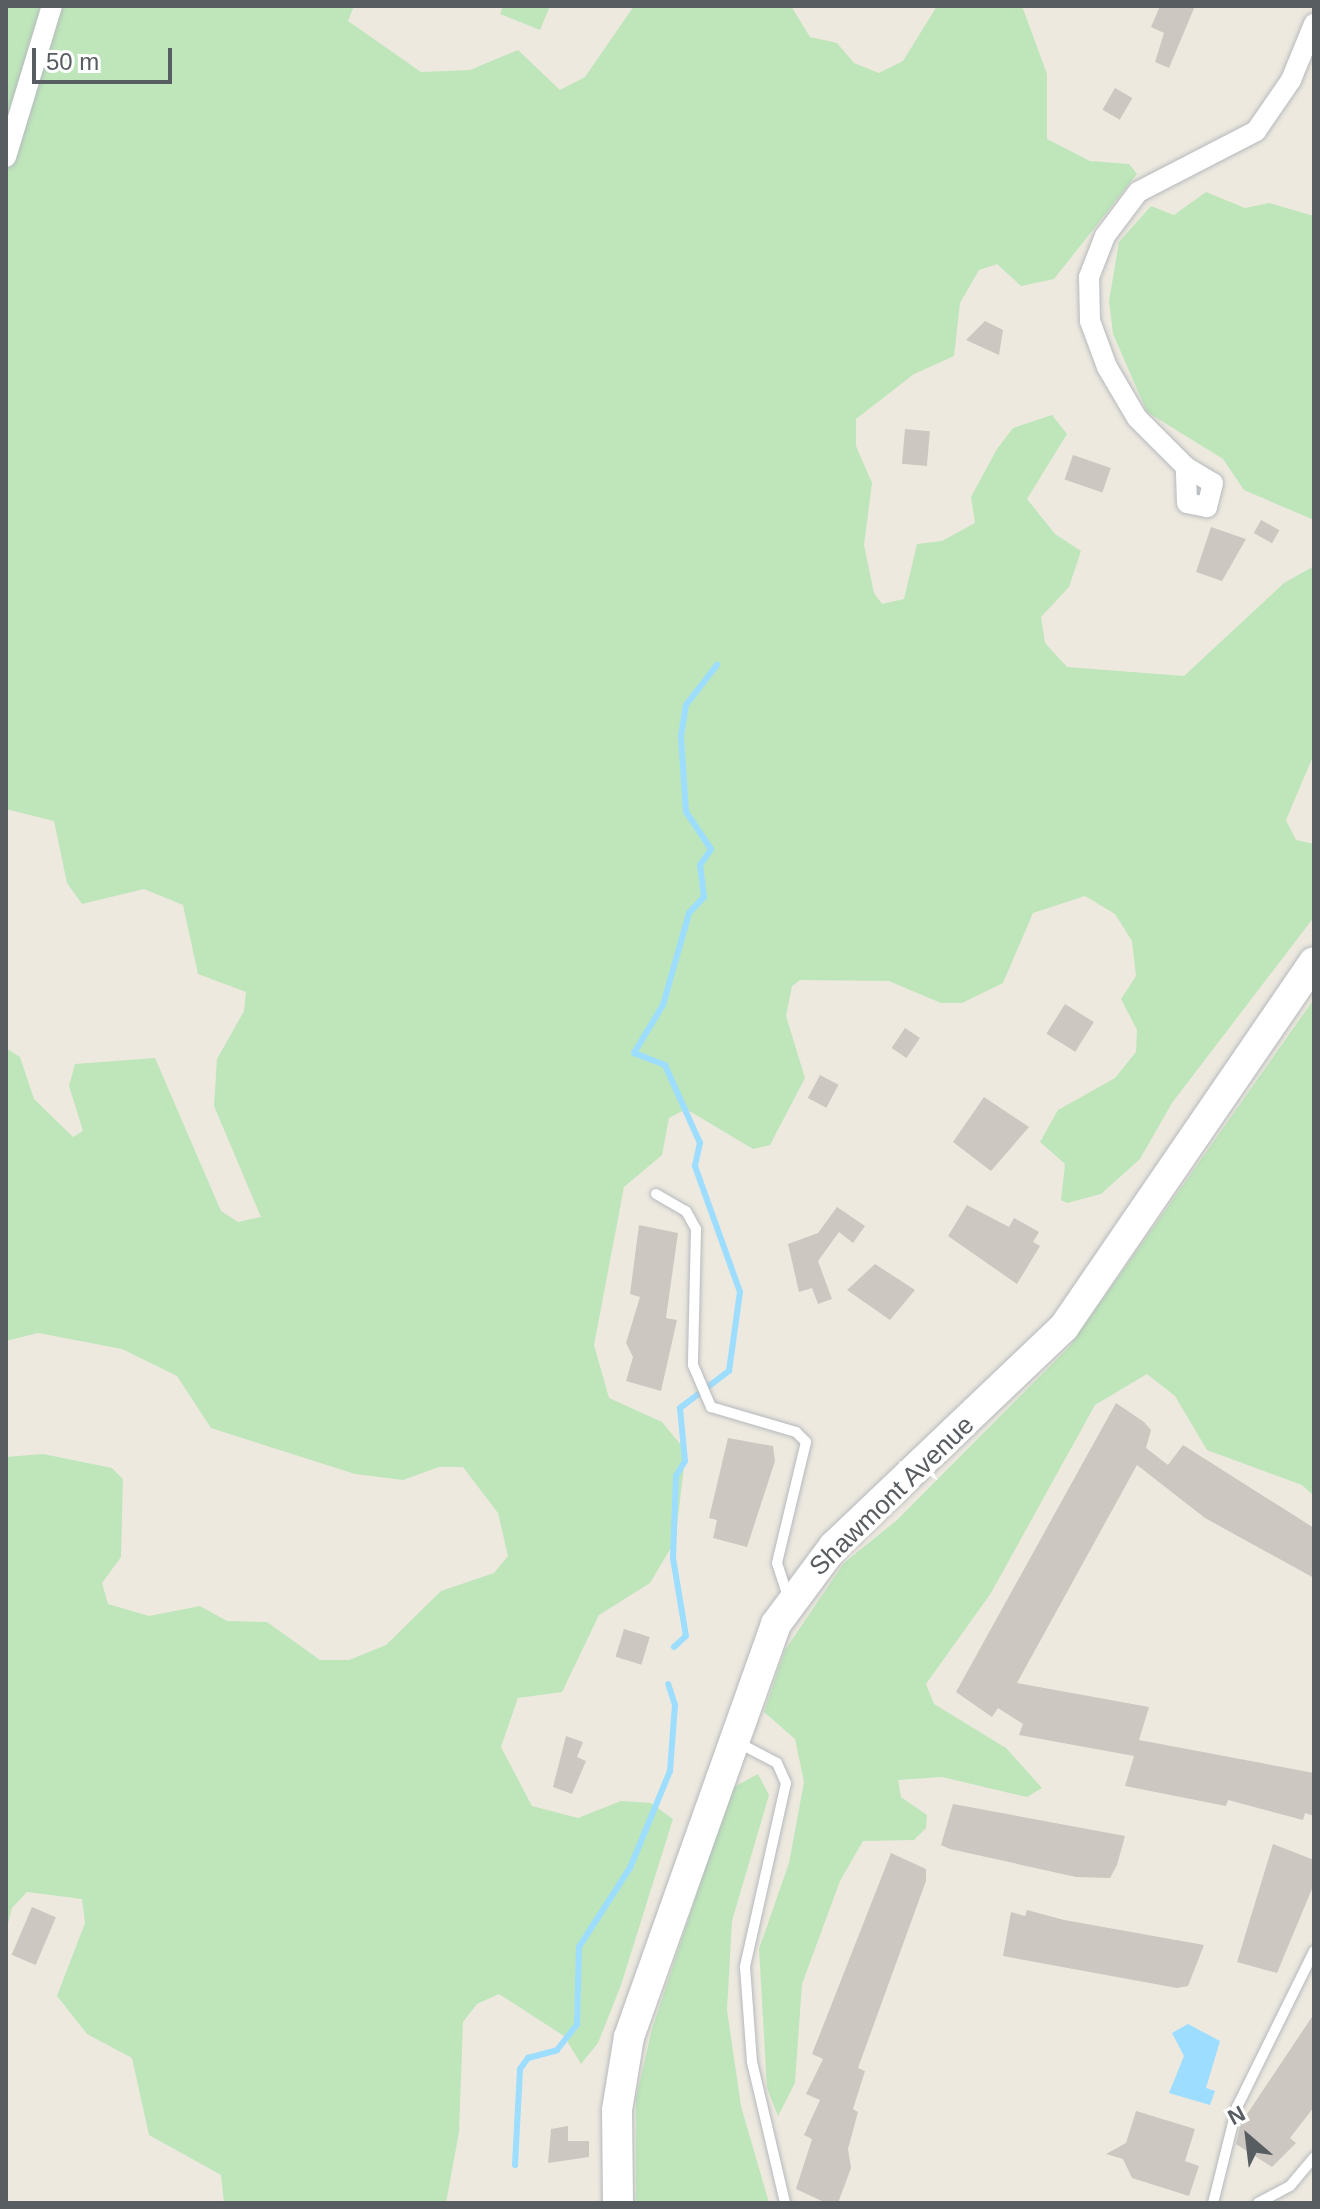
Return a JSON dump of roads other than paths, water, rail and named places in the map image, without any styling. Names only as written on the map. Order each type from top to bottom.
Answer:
[{"type":"main road","name":"Shawmont Avenue","points":[[618,2203],[617,2110],[629,2037],[732,1739],[790,1602],[834,1546],[1064,1327],[1314,962]]},
{"type":"street","points":[[6,157],[52,6]]},
{"type":"street","points":[[1186,467],[1137,418],[1107,367],[1090,321],[1089,277],[1105,236],[1138,192],[1256,131],[1291,80],[1314,24]]},
{"type":"lane","points":[[656,1194],[686,1211],[699,1240],[696,1378],[711,1407],[796,1432],[806,1442],[777,1563],[790,1602]]},
{"type":"lane","points":[[732,1739],[770,1757],[786,1783],[745,1967],[752,2062],[785,2203]]},
{"type":"lane","points":[[1213,2203],[1237,2107],[1314,1951]]},
{"type":"lane","points":[[1258,2203],[1290,2186],[1314,2157]]},
{"type":"water","points":[[1188,2024],[1220,2041],[1206,2088],[1215,2091],[1210,2105],[1169,2093],[1184,2056],[1172,2033]]},
{"type":"waterway","points":[[674,1647],[686,1636],[673,1558],[676,1476],[685,1461],[680,1408],[729,1371],[740,1292],[695,1166],[700,1143],[665,1065],[634,1053],[663,1005],[689,913],[704,897],[700,865],[711,849],[686,812],[681,736],[686,705],[717,665]]},
{"type":"waterway","points":[[515,2165],[520,2069],[528,2058],[557,2050],[577,2024],[579,1947],[630,1868],[670,1771],[675,1705],[668,1684]]}]
